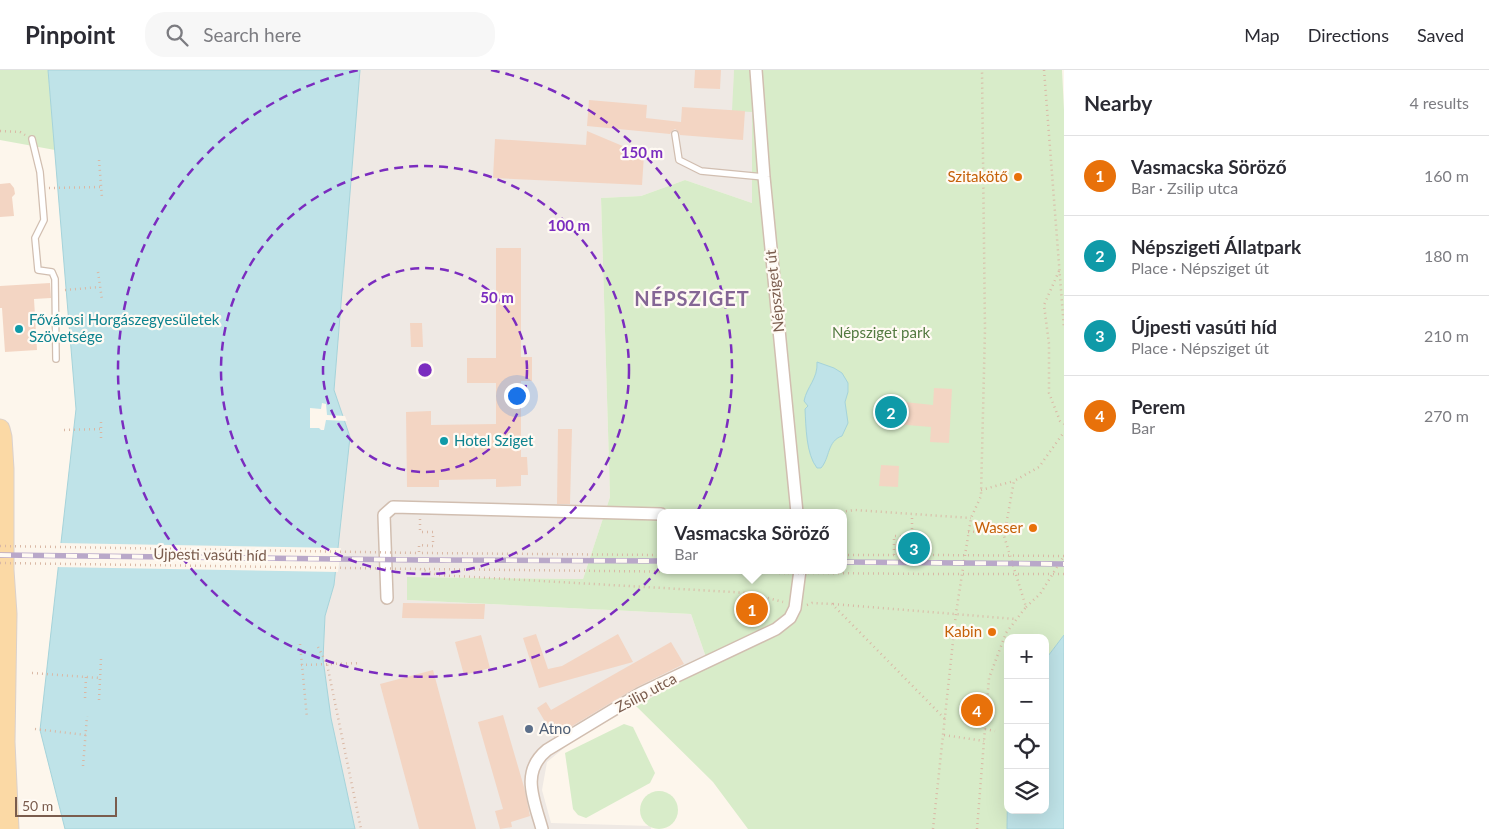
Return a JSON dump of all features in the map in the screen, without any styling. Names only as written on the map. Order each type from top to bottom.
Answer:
[{"type":"main road","points":[[0,429],[4,469],[1,574],[7,614],[6,799]]},
{"type":"main road","points":[[0,765],[9,829]]},
{"type":"street","name":"Népsziget út","points":[[756,70],[764,177],[797,509]]},
{"type":"street","points":[[387,598],[384,515],[393,507],[657,514]]},
{"type":"street","points":[[795,608],[796,575]]},
{"type":"street","name":"Zsilip utca","points":[[542,829],[530,777],[534,764],[540,756],[641,693],[776,629],[790,618],[795,608]]},
{"type":"lane","points":[[675,134],[679,160],[701,171],[764,177]]},
{"type":"lane","points":[[32,139],[40,172],[44,220],[35,238],[38,270],[52,272],[55,279],[56,359]]},
{"type":"path","points":[[933,829],[956,613],[970,518],[981,496],[985,329],[982,70]]},
{"type":"path","points":[[1044,70],[1064,329]]},
{"type":"path","points":[[0,131],[20,132],[32,139]]},
{"type":"path","points":[[99,160],[102,198]]},
{"type":"path","points":[[48,188],[101,187]]},
{"type":"path","points":[[1059,270],[1044,305],[1049,344],[1049,393],[1060,421],[1064,424]]},
{"type":"path","points":[[98,272],[102,300]]},
{"type":"path","points":[[63,290],[100,287]]},
{"type":"path","points":[[101,422],[101,438]]},
{"type":"path","points":[[64,430],[101,429]]},
{"type":"path","points":[[981,490],[1014,481],[1039,467],[1064,432]]},
{"type":"path","points":[[1014,481],[1004,536],[1026,607]]},
{"type":"path","points":[[419,553],[419,546],[433,546],[433,532],[420,532],[420,508]]},
{"type":"path","points":[[847,511],[970,518]]},
{"type":"path","points":[[894,555],[894,536],[912,537],[912,515]]},
{"type":"path","points":[[968,532],[1006,530]]},
{"type":"path","points":[[913,555],[915,542]]},
{"type":"path","points":[[0,546],[419,553],[657,554]]},
{"type":"path","points":[[847,555],[1064,556]]},
{"type":"path","points":[[977,829],[989,678],[1006,633],[1026,607],[1040,594],[1064,556]]},
{"type":"path","points":[[420,569],[438,575],[749,593],[781,601],[795,608],[812,603],[1016,619]]},
{"type":"path","points":[[420,569],[657,573]]},
{"type":"path","name":"Újpesti vasúti híd","points":[[1,574],[420,569]]},
{"type":"path","points":[[847,573],[1064,574]]},
{"type":"path","points":[[733,574],[796,575]]},
{"type":"path","points":[[832,604],[945,719]]},
{"type":"path","points":[[300,644],[307,718]]},
{"type":"path","points":[[318,647],[327,664],[361,829]]},
{"type":"path","points":[[99,700],[101,658]]},
{"type":"path","points":[[302,666],[361,662]]},
{"type":"path","points":[[32,673],[100,678]]},
{"type":"path","points":[[85,698],[86,677]]},
{"type":"path","points":[[83,766],[88,716]]},
{"type":"path","points":[[35,729],[86,735]]},
{"type":"path","points":[[985,729],[995,731]]},
{"type":"path","points":[[944,735],[984,741]]},
{"type":"shaded area","points":[[360,70],[734,70],[733,110],[752,111],[752,203],[685,180],[641,196],[601,198],[610,497],[583,579],[407,577],[407,600],[691,614],[709,666],[575,739],[547,762],[542,790],[551,823],[651,826],[651,829],[355,829],[331,718],[323,659],[325,616],[334,585],[350,437],[334,390]]},
{"type":"green space","points":[[0,70],[48,70],[55,150],[0,140]]},
{"type":"green space","name":"Népsziget park","points":[[734,70],[1062,70],[1064,110],[1064,635],[1049,655],[1049,634],[1004,634],[1004,814],[1007,814],[1007,829],[748,829],[713,782],[636,706],[709,666],[691,614],[407,600],[407,577],[583,579],[610,497],[601,198],[641,196],[685,180],[752,203],[752,112],[732,111]]},
{"type":"green space","points":[[624,724],[633,727],[655,773],[650,783],[586,818],[578,815],[573,809],[565,753]]},
{"type":"green space","points":[[659,791],[672,797],[678,810],[672,823],[659,829],[646,823],[640,810],[646,797]]},
{"type":"water","points":[[48,70],[360,70],[334,390],[350,437],[334,585],[325,616],[323,659],[331,718],[355,829],[65,829],[40,730],[76,409]]},
{"type":"water","points":[[817,362],[842,373],[848,383],[845,402],[848,423],[842,436],[837,438],[831,446],[821,468],[817,468],[813,462],[809,448],[805,409],[808,406],[804,401],[816,373]]},
{"type":"water","points":[[1064,635],[1064,829],[1007,829],[1007,814],[1049,814],[1049,655]]},
{"type":"pier","points":[[322,403],[326,404],[327,415],[345,416],[347,421],[326,420],[324,430],[310,428],[310,408],[321,409]]},
{"type":"pier","points":[[58,543],[341,548],[338,572],[55,567]]},
{"type":"building","points":[[695,70],[721,70],[720,89],[694,88]]},
{"type":"building","points":[[589,100],[647,105],[646,118],[681,122],[682,107],[745,111],[743,140],[680,135],[675,129],[670,134],[587,126]]},
{"type":"building","points":[[587,131],[644,155],[642,185],[493,178],[495,139],[586,145]]},
{"type":"building","points":[[10,183],[14,188],[15,194],[12,197],[14,216],[0,217],[0,184]]},
{"type":"building","points":[[496,248],[521,248],[521,357],[532,357],[532,381],[521,381],[521,457],[527,457],[528,475],[521,475],[521,486],[496,487],[496,479],[439,480],[439,487],[407,487],[406,412],[431,411],[431,425],[496,424],[496,383],[467,383],[467,358],[496,358]]},
{"type":"building","points":[[50,283],[51,298],[34,299],[37,350],[5,352],[2,308],[0,308],[0,286]]},
{"type":"building","points":[[410,323],[422,323],[423,347],[411,347]]},
{"type":"building","points":[[934,388],[952,389],[949,443],[930,442],[931,427],[883,423],[885,400],[933,405]]},
{"type":"building","points":[[558,429],[572,429],[570,504],[557,504]]},
{"type":"building","points":[[881,465],[899,466],[898,487],[879,486]]},
{"type":"building","points":[[403,603],[485,604],[484,619],[402,618]]},
{"type":"building","points":[[536,634],[548,669],[562,666],[618,634],[633,662],[539,688],[523,638]]},
{"type":"building","points":[[481,635],[490,668],[464,675],[455,642]]},
{"type":"building","points":[[671,642],[684,664],[637,687],[554,737],[537,708],[546,702],[551,710]]},
{"type":"building","points":[[433,670],[476,829],[419,829],[380,684]]},
{"type":"building","points":[[503,715],[524,787],[530,816],[511,822],[512,827],[500,829],[495,811],[503,809],[478,722]]},
{"type":"railway","points":[[0,555],[657,561]]},
{"type":"railway","points":[[847,562],[1064,564]]},
{"type":"place","name":"Szitakötő","points":[[1018,177]]},
{"type":"place","name":"Fővárosi Horgászegyesületek Szövetsége","points":[[19,329]]},
{"type":"place","name":"Népszigeti Állatpark","points":[[891,412]]},
{"type":"place","name":"Hotel Sziget","points":[[444,441]]},
{"type":"place","name":"Wasser","points":[[1033,528]]},
{"type":"place","name":"Újpesti vasúti híd","points":[[914,548]]},
{"type":"place","name":"Vasmacska Söröző","points":[[752,609]]},
{"type":"place","name":"Kabin","points":[[992,632]]},
{"type":"place","name":"Perem","points":[[977,710]]},
{"type":"place","name":"Atno","points":[[529,729]]},
{"type":"district","name":"NÉPSZIGET","points":[[692,299]]}]
